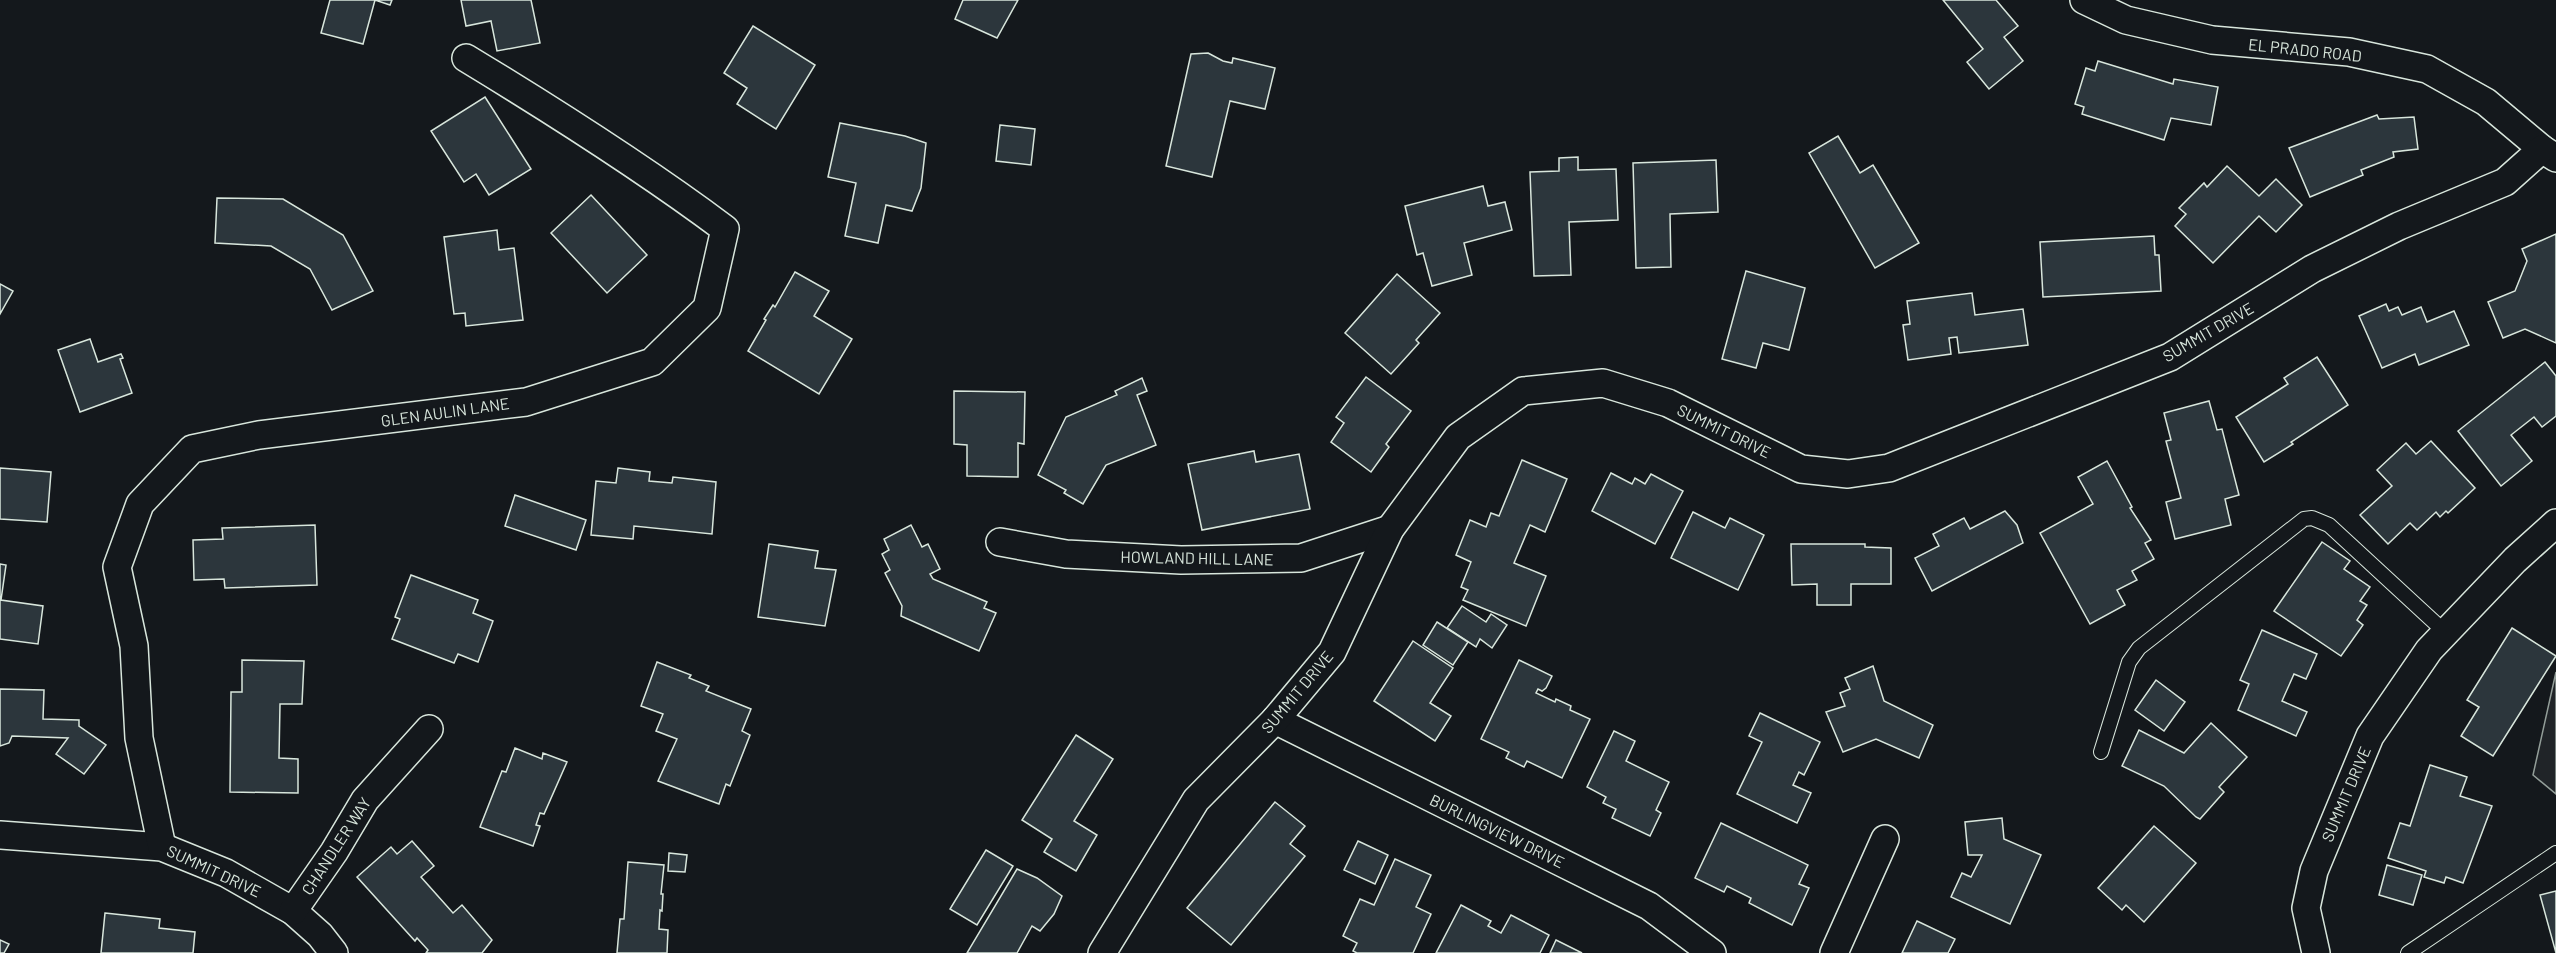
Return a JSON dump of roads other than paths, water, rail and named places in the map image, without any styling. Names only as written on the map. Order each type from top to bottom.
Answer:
[{"type":"street","name":"EL PRADO ROAD","points":[[2084,0],[2126,20],[2212,40],[2349,52],[2427,69],[2486,102],[2549,154]]},
{"type":"street","name":"GLEN AULIN LANE","points":[[162,847],[139,738],[134,646],[117,567],[140,504],[192,449],[259,435],[526,402],[652,362],[707,308],[725,229],[657,179],[556,112],[466,58]]},
{"type":"street","name":"SUMMIT DRIVE","points":[[1101,953],[1196,800],[1275,720],[1332,652],[1390,529],[1458,437],[1523,391],[1603,383],[1668,403],[1801,469],[1848,474],[1889,468],[2170,357],[2312,270],[2399,226],[2505,182],[2549,154]]},
{"type":"street","name":"SUMMIT DRIVE","points":[[2316,953],[2306,908],[2314,871],[2370,736],[2429,650],[2515,560],[2556,523]]},
{"type":"street","name":"HOWLAND HILL LANE","points":[[1000,542],[1066,554],[1181,560],[1301,558],[1390,529]]},
{"type":"street","name":"BURLINGVIEW DRIVE","points":[[1275,720],[1649,906],[1712,953]]},
{"type":"street","name":"CHANDLER WAY","points":[[293,911],[334,852],[365,800],[429,729]]},
{"type":"street","name":"SUMMIT DRIVE","points":[[0,836],[162,847],[226,873],[293,911],[320,935],[334,953]]},
{"type":"street","points":[[1834,953],[1886,839]]},
{"type":"lane","points":[[2101,752],[2129,662],[2139,648],[2304,519],[2312,518],[2330,525],[2445,632]]},
{"type":"lane","points":[[2408,953],[2556,853]]}]
